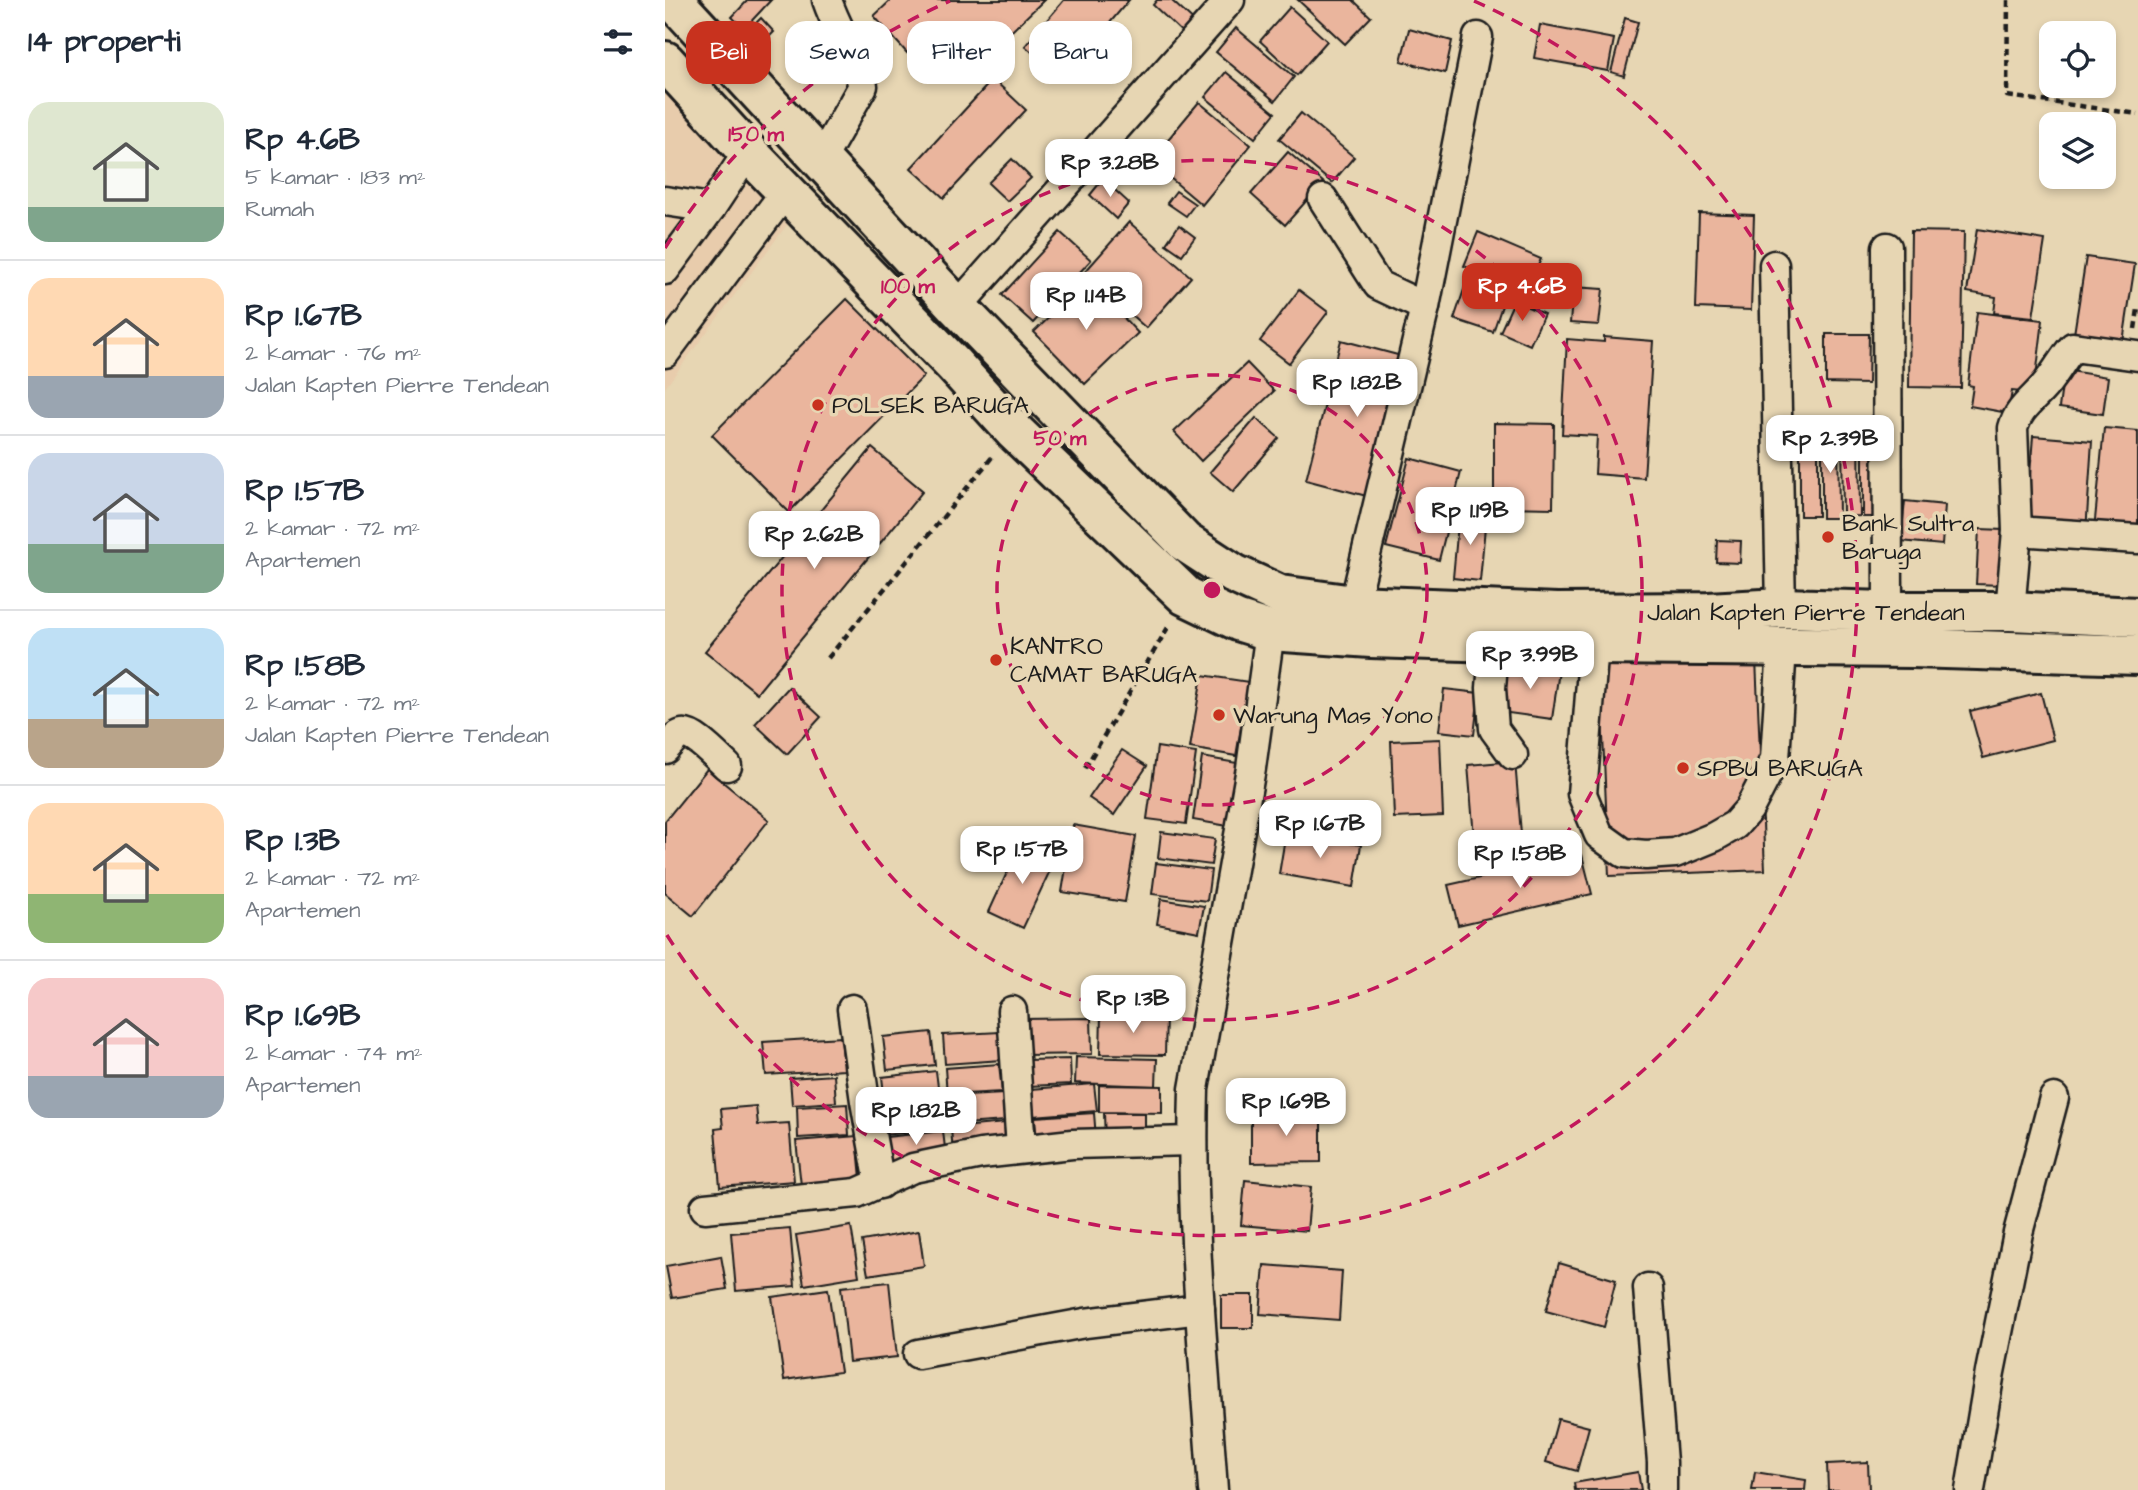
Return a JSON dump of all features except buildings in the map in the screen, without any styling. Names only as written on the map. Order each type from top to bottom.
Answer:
[{"type":"highway","name":"Jalan Kapten Pierre Tendean","points":[[673,0],[957,307],[1185,542],[1234,574],[1280,595],[1354,605],[1557,613],[1709,629],[1782,647],[2138,655]]},
{"type":"highway","name":"Jalan Kapten Pierre Tendean","points":[[665,61],[1014,431],[1186,596],[1238,621],[1270,631],[1371,638],[1594,645],[1709,629],[1781,608],[2010,611],[2138,617]]},
{"type":"highway","points":[[767,171],[809,147]]},
{"type":"street","points":[[809,147],[863,86],[856,62],[834,21],[827,0]]},
{"type":"street","points":[[957,307],[1230,0]]},
{"type":"street","points":[[1354,605],[1425,307],[1478,37]]},
{"type":"street","points":[[665,270],[711,208],[767,171]]},
{"type":"street","points":[[665,353],[767,171]]},
{"type":"street","points":[[1323,199],[1378,285],[1425,307]]},
{"type":"street","points":[[665,201],[711,208]]},
{"type":"street","points":[[1888,247],[1888,611]]},
{"type":"street","points":[[1774,265],[1781,608]]},
{"type":"street","points":[[2010,611],[2017,531],[2013,428],[2021,411],[2049,382],[2073,346],[2138,356]]},
{"type":"street","points":[[2017,531],[2138,539]]},
{"type":"street","points":[[1213,1490],[1200,1309],[1192,1141],[1194,1089],[1249,780],[1270,631]]},
{"type":"street","points":[[1495,640],[1491,688],[1494,729],[1513,755]]},
{"type":"street","points":[[1594,645],[1582,794],[1599,835],[1624,853],[1646,855],[1675,853],[1714,837],[1735,825],[1749,809],[1775,759],[1782,647]]},
{"type":"street","points":[[665,749],[679,735],[687,733],[727,766]]},
{"type":"street","points":[[852,1009],[880,1184]]},
{"type":"street","points":[[1012,1012],[1021,1149]]},
{"type":"street","points":[[1970,1490],[2018,1233],[2054,1098]]},
{"type":"street","points":[[705,1208],[856,1193],[906,1171],[932,1163],[1021,1149],[1081,1143],[1192,1141]]},
{"type":"street","points":[[1648,1288],[1662,1490]]},
{"type":"street","points":[[918,1354],[1084,1323],[1200,1309]]},
{"type":"path","points":[[2008,0],[2007,96],[2138,114]]},
{"type":"path","points":[[828,658],[1014,431]]},
{"type":"path","points":[[1085,768],[1186,596]]},
{"type":"shaded area","points":[[665,48],[686,71],[686,84],[697,84],[804,202],[665,388]]},
{"type":"place","name":"POLSEK BARUGA","points":[[818,405]]},
{"type":"place","name":"Bank Sultra Baruga","points":[[1828,537]]},
{"type":"place","name":"KANTRO CAMAT BARUGA","points":[[996,660]]},
{"type":"place","name":"Warung Mas Yono","points":[[1219,715]]},
{"type":"place","name":"SPBU BARUGA","points":[[1683,768]]}]
